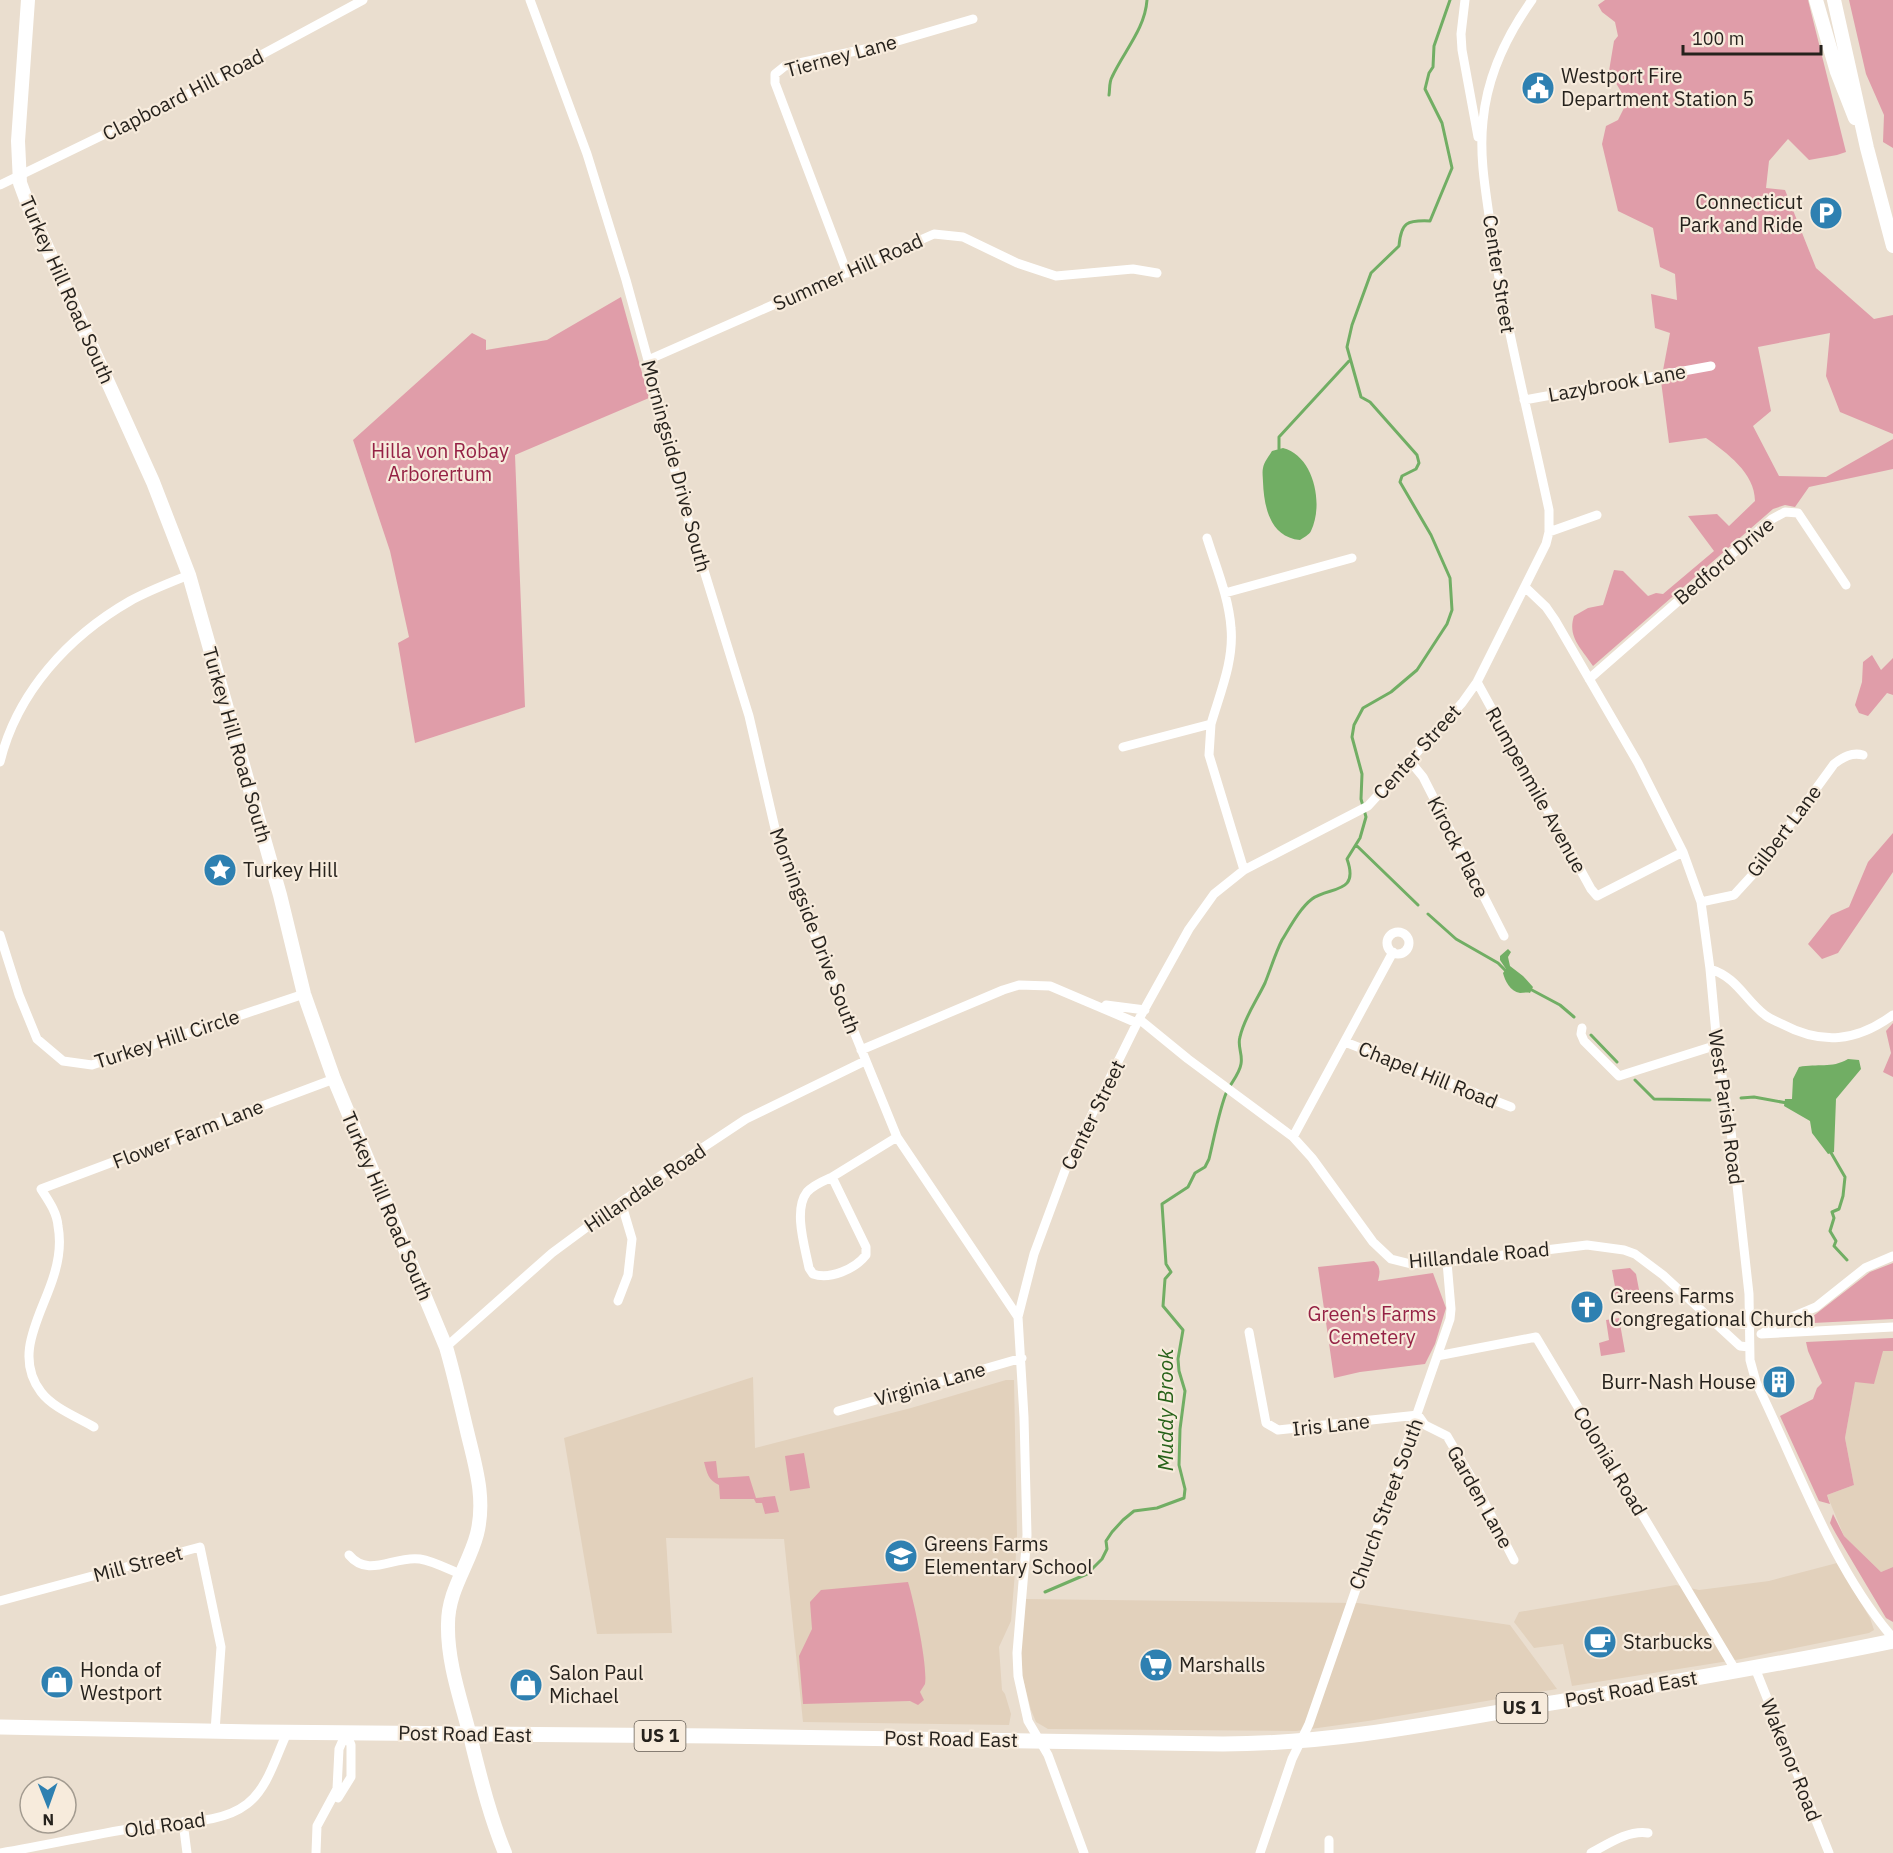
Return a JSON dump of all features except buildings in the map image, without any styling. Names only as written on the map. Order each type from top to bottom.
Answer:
[{"type":"main road","name":"Post Road East","points":[[0,1726],[287,1733],[1232,1744],[1299,1742],[1420,1725],[1755,1668],[1893,1639]]},
{"type":"street","name":"Turkey Hill Road South","points":[[28,0],[18,122],[19,176],[30,210],[153,482],[189,575],[280,895],[304,994],[334,1079],[446,1347],[478,1477],[481,1499],[477,1536],[449,1605],[448,1633],[459,1696],[484,1792],[505,1853]]},
{"type":"street","name":"Clapboard Hill Road","points":[[0,185],[196,90],[363,0]]},
{"type":"street","name":"Morningside Drive South","points":[[530,0],[587,154],[626,280],[681,496],[748,716],[780,850],[897,1137],[1018,1317],[1022,1358],[1027,1535],[1017,1666],[1024,1710],[1048,1755],[1084,1853]]},
{"type":"street","name":"Center Street","points":[[1018,1317],[1034,1254],[1067,1165],[1138,1021],[1189,929],[1214,894],[1244,870],[1363,808],[1462,703],[1477,682],[1546,544],[1549,532],[1549,510],[1501,294],[1481,149],[1462,50],[1461,34],[1465,0]]},
{"type":"street","name":"Center Street","points":[[1481,149],[1483,121],[1491,82],[1516,23],[1532,0]]},
{"type":"street","points":[[1816,0],[1837,72],[1866,148]]},
{"type":"street","points":[[1834,0],[1866,148],[1893,246]]},
{"type":"street","name":"Tierney Lane","points":[[847,273],[775,83],[775,74],[785,66],[884,45],[973,19]]},
{"type":"street","name":"Summer Hill Road","points":[[648,360],[934,234],[963,237],[1017,263],[1056,276],[1133,269],[1157,273]]},
{"type":"street","name":"Lazybrook Lane","points":[[1524,400],[1711,366]]},
{"type":"street","name":"Bedford Drive","points":[[1589,679],[1772,519],[1785,512],[1798,513],[1846,585]]},
{"type":"street","points":[[1549,532],[1597,515]]},
{"type":"street","points":[[1207,538],[1232,628],[1229,661],[1211,724],[1209,755],[1244,870]]},
{"type":"street","points":[[1224,593],[1352,558]]},
{"type":"street","points":[[0,762],[9,732],[19,710],[65,649],[87,629],[131,601],[189,575]]},
{"type":"street","name":"West Parish Road","points":[[1526,587],[1546,607],[1638,762],[1683,852],[1701,902],[1749,1294],[1751,1368],[1824,1529],[1872,1610],[1893,1639]]},
{"type":"street","name":"Rumpenmile Avenue","points":[[1477,682],[1591,889],[1597,896],[1683,852]]},
{"type":"street","points":[[1123,747],[1211,724]]},
{"type":"street","name":"Gilbert Lane","points":[[1701,902],[1734,895],[1756,871],[1834,764],[1848,756],[1863,755]]},
{"type":"street","name":"Kirock Place","points":[[1409,760],[1423,777],[1504,936]]},
{"type":"street","name":"Turkey Hill Circle","points":[[0,935],[19,995],[37,1039],[63,1061],[92,1065],[304,994]]},
{"type":"street","name":"Chapel Hill Road","points":[[1293,1137],[1393,952]]},
{"type":"street","points":[[1710,969],[1723,973],[1765,1015],[1799,1033],[1827,1039],[1848,1035],[1879,1026],[1893,1015]]},
{"type":"street","name":"Hillandale Road","points":[[861,1050],[1018,985],[1050,986],[1138,1021],[1293,1137],[1312,1158],[1383,1253],[1391,1259],[1405,1263],[1447,1262],[1572,1246],[1614,1248],[1635,1254],[1663,1275],[1740,1346],[1749,1347]]},
{"type":"street","name":"Hillandale Road","points":[[1094,1003],[1145,1010]]},
{"type":"street","points":[[1581,1028],[1584,1041],[1619,1076],[1717,1045]]},
{"type":"street","name":"Chapel Hill Road","points":[[1345,1042],[1511,1107]]},
{"type":"street","name":"Hillandale Road","points":[[446,1347],[552,1253],[621,1202],[746,1119],[865,1061]]},
{"type":"street","name":"Flower Farm Lane","points":[[94,1427],[45,1396],[34,1379],[28,1362],[28,1346],[54,1277],[58,1258],[58,1224],[53,1208],[41,1189],[334,1079]]},
{"type":"street","points":[[831,1177],[866,1247],[866,1255],[860,1263],[851,1268],[821,1277],[813,1275],[809,1268],[799,1211],[807,1192],[815,1185],[897,1137]]},
{"type":"street","points":[[618,1301],[628,1275],[632,1239],[621,1202]]},
{"type":"street","points":[[1762,1334],[1775,1324],[1816,1307],[1865,1269],[1893,1256]]},
{"type":"street","name":"Church Street South","points":[[1260,1853],[1292,1759],[1309,1724],[1437,1356],[1451,1309],[1447,1262]]},
{"type":"street","points":[[1714,1321],[1762,1334],[1893,1327]]},
{"type":"street","name":"Iris Lane","points":[[1249,1332],[1266,1423],[1270,1428],[1278,1431],[1418,1415]]},
{"type":"street","name":"Colonial Road","points":[[1437,1356],[1536,1337],[1736,1671]]},
{"type":"street","name":"Virginia Lane","points":[[838,1411],[1022,1358]]},
{"type":"street","name":"Garden Lane","points":[[1418,1415],[1425,1425],[1447,1436],[1475,1484],[1514,1560]]},
{"type":"street","name":"Mill Street","points":[[0,1600],[200,1547],[221,1647],[215,1731]]},
{"type":"street","points":[[349,1555],[356,1564],[368,1566],[405,1558],[421,1559],[460,1574]]},
{"type":"street","name":"Wakenor Road","points":[[1755,1668],[1828,1853]]},
{"type":"street","name":"Old Road","points":[[0,1852],[222,1816],[248,1804],[265,1781],[287,1733]]},
{"type":"street","points":[[316,1853],[317,1837],[324,1821],[351,1777],[351,1745],[346,1733]]},
{"type":"street","points":[[183,1822],[187,1853]]},
{"type":"street","points":[[1591,1853],[1617,1839],[1639,1832],[1648,1833]]},
{"type":"street","points":[[1329,1840],[1329,1853]]},
{"type":"shaded area","points":[[1283,448],[1294,453],[1302,461],[1314,482],[1315,520],[1308,535],[1300,540],[1290,538],[1275,527],[1265,501],[1263,470],[1265,461],[1272,451]]},
{"type":"shaded area","points":[[1508,949],[1511,952],[1508,957],[1510,966],[1533,987],[1530,993],[1516,992],[1507,982],[1503,973],[1506,969],[1500,956]]},
{"type":"shaded area","points":[[1848,1059],[1859,1060],[1861,1069],[1836,1099],[1834,1152],[1828,1154],[1812,1133],[1810,1121],[1784,1106],[1785,1099],[1792,1099],[1793,1079],[1799,1067],[1830,1065]]},
{"type":"shaded area","points":[[1883,1350],[1893,1351],[1893,1567],[1881,1572],[1844,1536],[1827,1495],[1854,1485],[1845,1438],[1855,1381]]},
{"type":"shaded area","name":"Greens Farms Elementary School","points":[[753,1377],[755,1448],[911,1408],[1006,1380],[1014,1380],[1017,1535],[1015,1572],[1011,1621],[999,1647],[1002,1690],[1011,1714],[1009,1725],[803,1722],[784,1539],[666,1538],[672,1633],[597,1634],[564,1438]]},
{"type":"shaded area","points":[[1837,1563],[1870,1618],[1874,1630],[1869,1633],[1741,1659],[1572,1686],[1563,1644],[1534,1648],[1514,1622],[1519,1612],[1676,1585],[1699,1590],[1769,1581]]},
{"type":"shaded area","points":[[1024,1599],[1358,1603],[1510,1625],[1557,1689],[1296,1731],[1048,1729],[1036,1722],[1023,1679],[1021,1650]]},
{"type":"green space","points":[[1605,0],[1808,0],[1846,152],[1809,160],[1788,139],[1769,161],[1766,188],[1785,190],[1816,268],[1874,319],[1893,315],[1893,434],[1840,412],[1826,376],[1830,333],[1758,347],[1771,411],[1753,426],[1779,476],[1826,477],[1893,439],[1893,469],[1809,487],[1795,507],[1785,505],[1773,509],[1593,666],[1574,637],[1572,623],[1574,616],[1588,608],[1603,605],[1614,570],[1623,571],[1648,596],[1656,593],[1663,594],[1714,551],[1688,516],[1717,514],[1729,526],[1755,501],[1754,491],[1745,473],[1731,457],[1706,438],[1669,443],[1661,381],[1670,333],[1655,328],[1651,294],[1677,300],[1675,274],[1660,267],[1653,228],[1618,211],[1602,144],[1606,126],[1618,120],[1627,102],[1609,71],[1614,41],[1618,36],[1615,22],[1602,12],[1598,5]]},
{"type":"green space","points":[[1849,0],[1893,0],[1893,148],[1883,142],[1884,115],[1866,74]]},
{"type":"green space","name":"Hilla von Robay Arborertum","points":[[621,297],[649,398],[515,455],[525,707],[415,743],[398,643],[409,637],[390,551],[353,440],[472,333],[486,340],[486,350],[547,340]]},
{"type":"green space","points":[[1872,655],[1881,670],[1893,658],[1893,695],[1887,693],[1868,716],[1859,713],[1855,705],[1862,682],[1863,662]]},
{"type":"green space","points":[[1893,833],[1893,872],[1838,953],[1822,959],[1808,944],[1831,915],[1849,907],[1868,862]]},
{"type":"green space","points":[[1893,1023],[1893,1077],[1883,1072],[1891,1053],[1886,1031]]},
{"type":"green space","name":"Green's Farms Cemetery","points":[[1374,1261],[1379,1270],[1378,1281],[1433,1273],[1446,1308],[1435,1344],[1425,1364],[1360,1372],[1334,1378],[1318,1267]]},
{"type":"green space","points":[[1893,1263],[1893,1319],[1813,1323],[1812,1317],[1870,1272]]},
{"type":"green space","points":[[1630,1268],[1636,1274],[1640,1295],[1614,1303],[1613,1293],[1616,1292],[1612,1270]]},
{"type":"green space","points":[[1619,1318],[1625,1352],[1601,1356],[1599,1343],[1609,1340],[1606,1320]]},
{"type":"green space","points":[[1893,1338],[1893,1351],[1883,1351],[1874,1384],[1855,1382],[1845,1438],[1854,1485],[1827,1495],[1830,1504],[1819,1501],[1780,1416],[1813,1399],[1817,1388],[1822,1383],[1806,1342]]},
{"type":"green space","points":[[804,1453],[810,1488],[790,1491],[785,1456]]},
{"type":"green space","points":[[716,1461],[718,1478],[749,1476],[756,1498],[775,1496],[779,1512],[765,1514],[762,1503],[756,1503],[754,1499],[720,1499],[719,1485],[710,1478],[704,1462]]},
{"type":"green space","points":[[1833,1514],[1844,1536],[1881,1572],[1893,1567],[1893,1622],[1886,1618],[1836,1534],[1830,1523]]},
{"type":"green space","points":[[908,1582],[923,1649],[925,1684],[920,1692],[924,1700],[918,1705],[910,1701],[803,1704],[799,1656],[812,1629],[810,1602],[821,1590]]},
{"type":"waterway","points":[[1109,95],[1111,79],[1138,30],[1147,0]]},
{"type":"waterway","name":"Muddy Brook","points":[[1045,1592],[1087,1574],[1102,1559],[1107,1549],[1106,1541],[1112,1532],[1134,1511],[1157,1508],[1184,1498],[1185,1489],[1179,1465],[1180,1429],[1185,1391],[1178,1359],[1183,1330],[1163,1306],[1165,1279],[1171,1272],[1166,1264],[1162,1204],[1188,1187],[1195,1173],[1205,1167],[1209,1159],[1225,1096],[1240,1068],[1239,1040],[1242,1030],[1265,983],[1282,940],[1303,907],[1319,895],[1341,888],[1349,879],[1347,859],[1360,838],[1366,817],[1361,799],[1362,774],[1352,737],[1354,725],[1363,708],[1391,692],[1417,670],[1447,624],[1452,610],[1450,578],[1431,535],[1400,482],[1402,476],[1416,469],[1419,463],[1417,455],[1370,402],[1361,397],[1347,347],[1352,325],[1371,273],[1399,246],[1401,232],[1407,224],[1416,221],[1430,221],[1452,168],[1442,123],[1425,89],[1433,67],[1434,46],[1450,0]]},
{"type":"waterway","points":[[1279,449],[1279,437],[1349,361]]},
{"type":"waterway","points":[[1356,845],[1418,905]]},
{"type":"waterway","points":[[1428,914],[1456,939],[1498,963],[1508,973]]},
{"type":"waterway","points":[[1530,989],[1560,1005],[1574,1017]]},
{"type":"waterway","points":[[1591,1035],[1617,1062]]},
{"type":"waterway","points":[[1635,1080],[1654,1099],[1710,1100]]},
{"type":"waterway","points":[[1741,1098],[1754,1097],[1787,1103]]},
{"type":"waterway","points":[[1830,1151],[1845,1177],[1843,1196],[1839,1209],[1832,1212],[1834,1218],[1830,1231],[1836,1241],[1834,1246],[1847,1260]]},
{"type":"place","name":"Westport Fire Department Station 5","points":[[1538,88]]},
{"type":"place","name":"Connecticut Park and Ride","points":[[1826,213]]},
{"type":"place","name":"Turkey Hill","points":[[220,870]]},
{"type":"place","name":"Greens Farms Congregational Church","points":[[1587,1307]]},
{"type":"place","name":"Burr-Nash House","points":[[1779,1382]]},
{"type":"place","name":"Greens Farms Elementary School","points":[[901,1556]]},
{"type":"place","name":"Starbucks","points":[[1600,1642]]},
{"type":"place","name":"Marshalls","points":[[1156,1665]]},
{"type":"place","name":"Honda of Westport","points":[[57,1682]]},
{"type":"place","name":"Salon Paul Michael","points":[[526,1685]]}]
